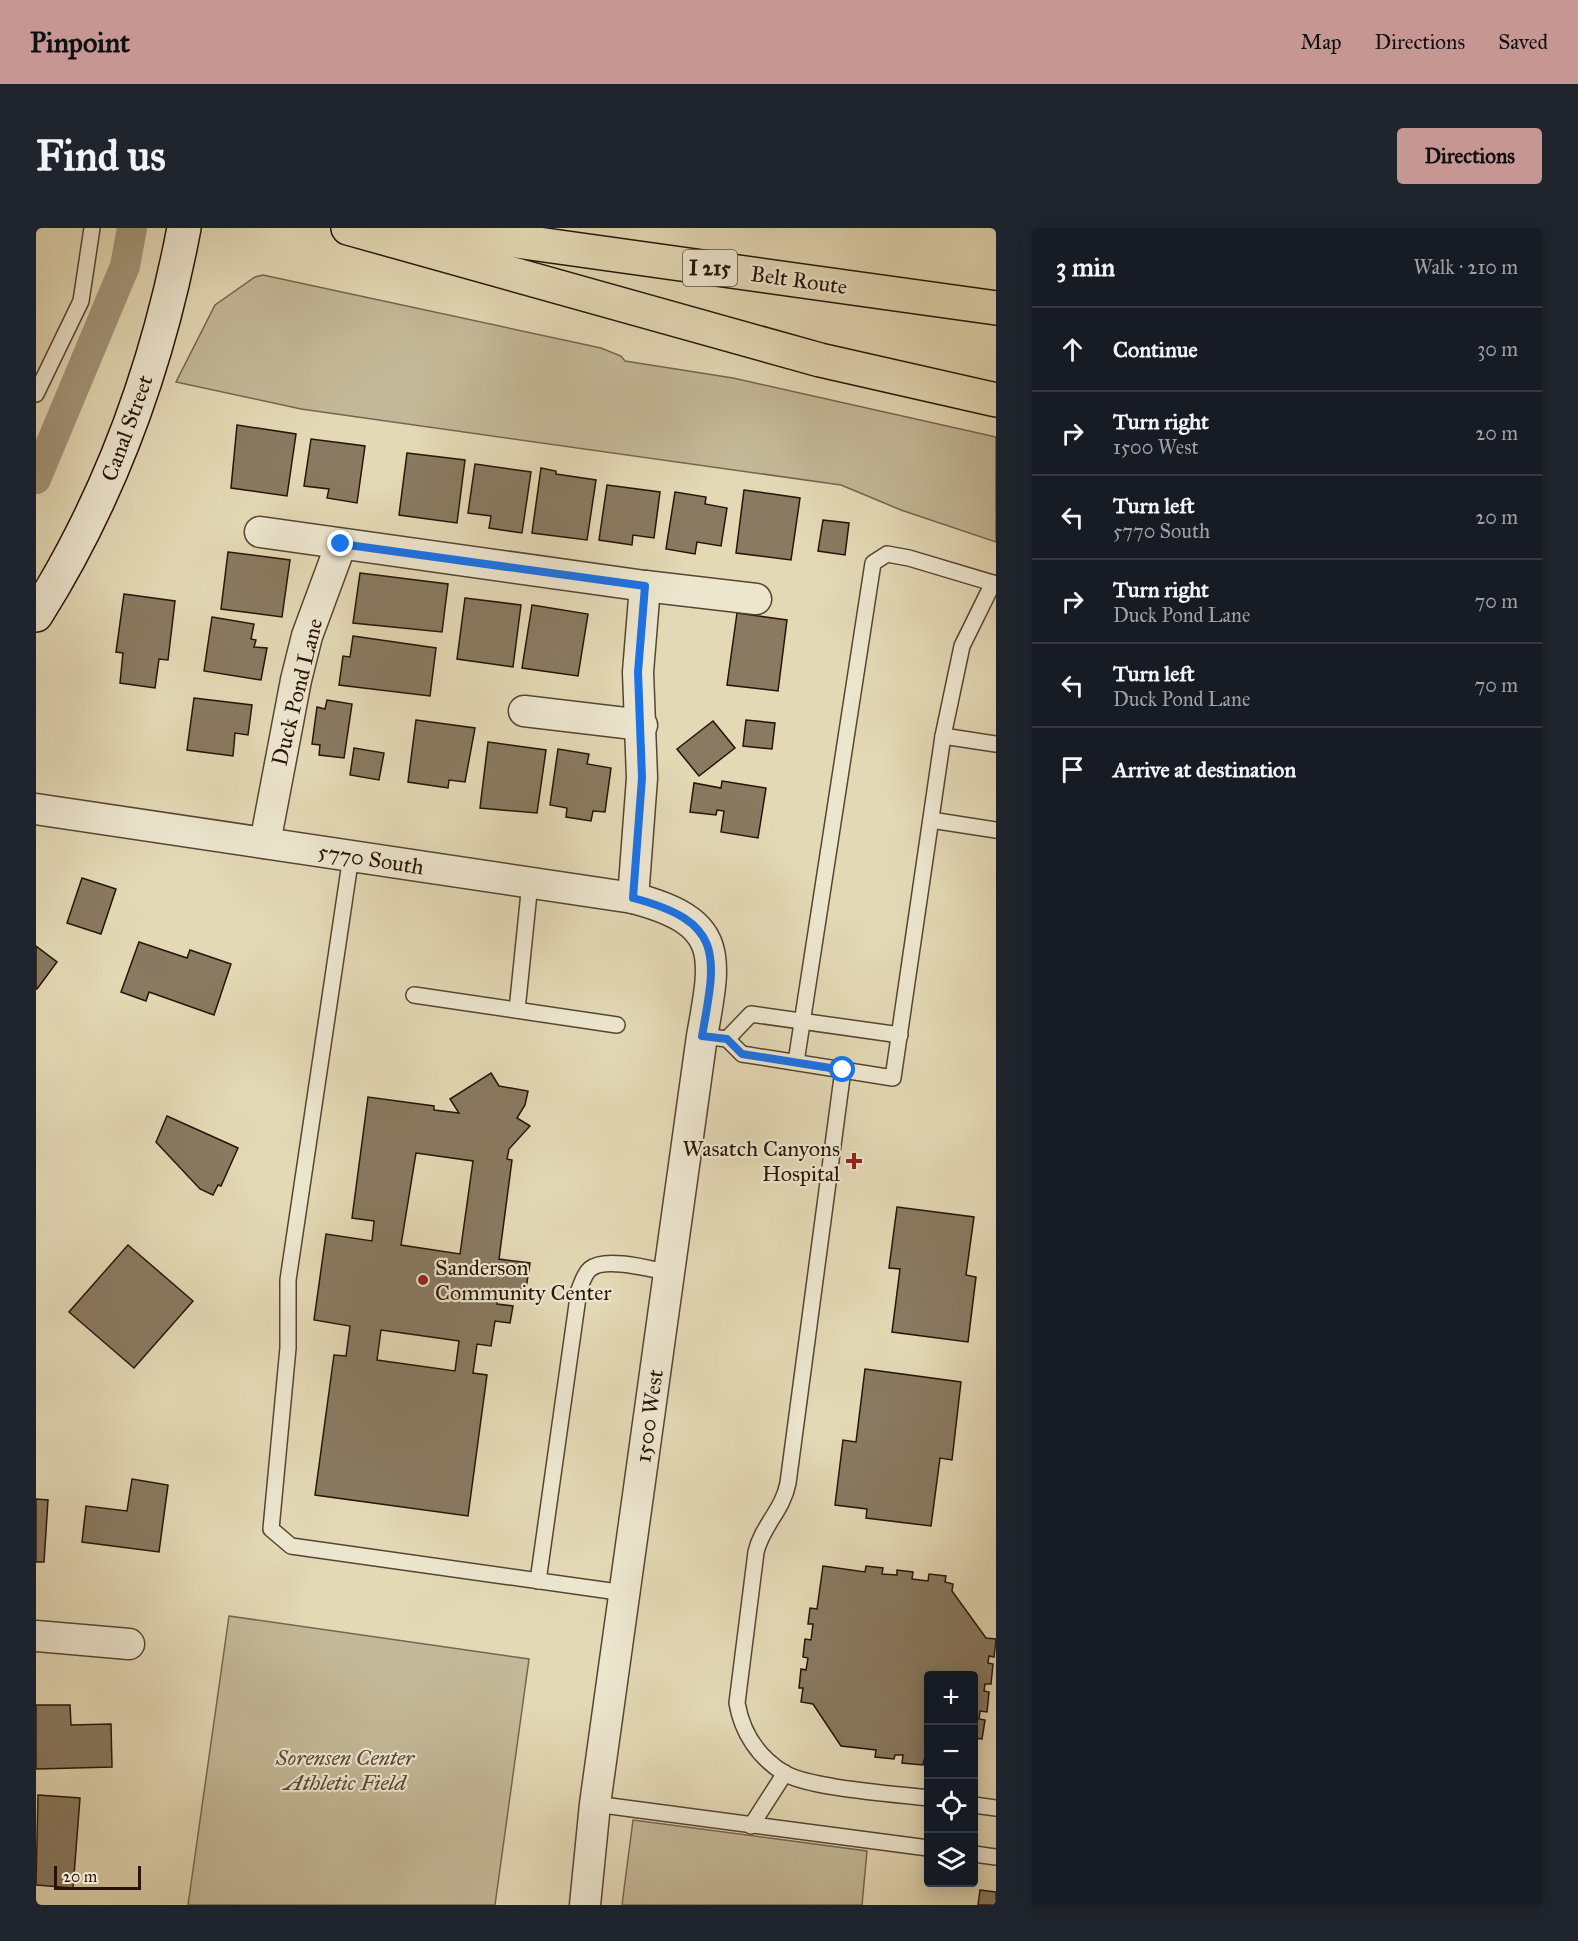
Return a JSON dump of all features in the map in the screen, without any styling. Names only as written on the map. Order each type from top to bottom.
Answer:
[{"type":"highway","points":[[348,228],[820,360],[996,400]]},
{"type":"highway","name":"Belt Route","points":[[423,228],[996,308]]},
{"type":"street","name":"Canal Street","points":[[36,615],[85,531],[116,464],[161,326],[184,228]]},
{"type":"street","points":[[260,532],[645,586],[756,598]]},
{"type":"street","name":"Duck Pond Lane","points":[[265,843],[296,680],[307,636],[341,544]]},
{"type":"street","points":[[633,898],[642,778],[642,725],[638,672],[645,586]]},
{"type":"street","points":[[524,711],[642,725]]},
{"type":"street","name":"5770 South","points":[[36,809],[633,898],[678,913],[700,928]]},
{"type":"street","name":"1500 West","points":[[585,1905],[595,1804],[669,1273],[714,1037],[710,993],[711,964],[707,943],[700,928]]},
{"type":"street","points":[[36,1636],[129,1644]]},
{"type":"lane","points":[[36,394],[81,301],[92,228]]},
{"type":"lane","points":[[796,1062],[802,1020],[873,563],[886,554],[909,558],[994,584],[962,646],[943,736],[900,1035],[893,1077],[742,1054],[714,1037],[751,1014],[802,1020],[900,1035]]},
{"type":"lane","points":[[943,736],[996,744]]},
{"type":"lane","points":[[931,820],[996,830]]},
{"type":"lane","points":[[351,856],[288,1281],[288,1348],[271,1529],[291,1546],[625,1593]]},
{"type":"lane","points":[[517,1010],[530,883]]},
{"type":"lane","points":[[414,995],[617,1025]]},
{"type":"lane","points":[[843,1070],[788,1483],[780,1507],[759,1537],[737,1703],[741,1725],[752,1743],[768,1760],[785,1773],[824,1784],[924,1797]]},
{"type":"lane","points":[[538,1581],[579,1290],[584,1277],[590,1268],[612,1263],[669,1273]]},
{"type":"lane","points":[[751,1826],[785,1773]]},
{"type":"lane","points":[[595,1804],[924,1848]]},
{"type":"lane","points":[[978,1805],[996,1808]]},
{"type":"lane","points":[[978,1855],[996,1857]]},
{"type":"green space","points":[[263,275],[601,348],[621,356],[625,361],[733,378],[996,437],[996,542],[901,510],[841,485],[301,409],[176,382],[215,305],[255,277]]},
{"type":"green space","name":"Sorensen Center Athletic Field","points":[[229,1616],[529,1659],[495,1905],[188,1905]]},
{"type":"green space","points":[[633,1820],[867,1851],[862,1905],[622,1905]]},
{"type":"building","points":[[237,425],[296,434],[287,496],[231,488]]},
{"type":"building","points":[[311,439],[365,446],[357,503],[327,498],[329,489],[304,486]]},
{"type":"building","points":[[407,453],[465,460],[457,523],[399,515]]},
{"type":"building","points":[[475,464],[531,472],[522,533],[489,528],[491,516],[468,513]]},
{"type":"building","points":[[541,468],[556,471],[556,474],[596,480],[587,540],[532,533]]},
{"type":"building","points":[[607,485],[660,492],[654,538],[633,535],[632,545],[599,540]]},
{"type":"building","points":[[744,490],[800,498],[791,560],[736,553]]},
{"type":"building","points":[[675,492],[706,497],[705,504],[727,508],[721,546],[697,542],[695,554],[666,549]]},
{"type":"building","points":[[823,520],[849,523],[845,555],[818,551]]},
{"type":"building","points":[[228,552],[290,560],[282,617],[221,609]]},
{"type":"building","points":[[360,573],[448,584],[442,632],[353,623]]},
{"type":"building","points":[[124,594],[175,601],[168,660],[159,659],[155,688],[120,683],[123,653],[116,652]]},
{"type":"building","points":[[465,598],[521,605],[513,667],[457,659]]},
{"type":"building","points":[[532,605],[588,614],[578,676],[522,668]]},
{"type":"building","points":[[737,613],[787,620],[778,691],[727,685]]},
{"type":"building","points":[[212,617],[254,624],[251,639],[256,640],[254,647],[267,648],[261,680],[204,671]]},
{"type":"building","points":[[353,636],[436,648],[430,696],[339,685],[343,656],[350,657]]},
{"type":"building","points":[[194,698],[252,705],[248,735],[235,733],[233,756],[187,750]]},
{"type":"building","points":[[327,700],[352,704],[344,758],[319,755],[320,745],[312,744],[317,707],[325,709]]},
{"type":"building","points":[[416,720],[475,728],[465,782],[449,780],[448,788],[408,782]]},
{"type":"building","points":[[746,720],[775,723],[772,749],[743,746]]},
{"type":"building","points":[[713,721],[735,748],[699,776],[677,749]]},
{"type":"building","points":[[488,742],[546,750],[537,813],[480,808]]},
{"type":"building","points":[[354,748],[384,753],[379,780],[350,775]]},
{"type":"building","points":[[558,749],[589,754],[587,764],[611,768],[605,812],[593,811],[591,821],[566,817],[567,808],[550,805]]},
{"type":"building","points":[[722,781],[766,788],[758,838],[721,832],[724,811],[717,810],[716,815],[690,812],[694,783],[721,788]]},
{"type":"building","points":[[82,878],[116,889],[101,934],[67,923]]},
{"type":"building","points":[[139,942],[187,958],[190,950],[231,964],[214,1015],[149,992],[146,1001],[121,992]]},
{"type":"building","points":[[36,946],[57,962],[37,989],[36,989]]},
{"type":"building","name":"Sanderson Community Center","points":[[491,1073],[499,1086],[528,1091],[525,1105],[517,1118],[530,1126],[509,1149],[507,1159],[512,1160],[499,1259],[530,1263],[524,1301],[498,1297],[497,1304],[513,1306],[510,1323],[495,1321],[491,1346],[477,1344],[473,1373],[487,1375],[468,1516],[315,1495],[334,1355],[346,1356],[350,1326],[314,1320],[326,1234],[372,1241],[374,1221],[352,1218],[368,1097],[434,1106],[434,1110],[459,1113],[450,1099]],"holes":[[[416,1153],[473,1161],[460,1254],[401,1245]],[[381,1330],[459,1341],[455,1371],[377,1360]]]},
{"type":"building","points":[[167,1116],[238,1148],[221,1186],[218,1185],[213,1195],[200,1189],[156,1142]]},
{"type":"building","points":[[897,1207],[974,1217],[966,1275],[976,1277],[968,1342],[892,1332],[900,1269],[889,1268]]},
{"type":"building","points":[[128,1245],[193,1301],[134,1368],[69,1312]]},
{"type":"building","points":[[865,1369],[961,1382],[952,1460],[940,1458],[931,1526],[866,1518],[867,1509],[835,1505],[843,1440],[856,1442]]},
{"type":"building","points":[[132,1479],[168,1485],[159,1552],[82,1542],[86,1506],[127,1511]]},
{"type":"building","points":[[36,1499],[48,1500],[44,1562],[36,1562]]},
{"type":"building","points":[[823,1566],[865,1572],[866,1566],[883,1568],[882,1574],[897,1575],[897,1570],[913,1572],[912,1579],[928,1581],[929,1574],[946,1576],[945,1582],[953,1584],[952,1591],[986,1638],[996,1639],[994,1657],[989,1656],[988,1663],[993,1664],[991,1684],[985,1684],[984,1691],[989,1692],[987,1712],[980,1711],[979,1719],[985,1720],[982,1739],[978,1738],[978,1671],[924,1671],[923,1765],[902,1763],[903,1755],[895,1755],[894,1759],[875,1757],[876,1750],[841,1746],[813,1704],[801,1702],[803,1688],[799,1688],[801,1669],[806,1670],[808,1658],[803,1657],[805,1639],[811,1640],[813,1624],[808,1624],[810,1608],[817,1609]]},
{"type":"building","points":[[36,1705],[70,1705],[71,1725],[111,1724],[112,1767],[36,1769]]},
{"type":"building","points":[[38,1795],[80,1798],[73,1888],[36,1885]]},
{"type":"building","points":[[980,1890],[996,1892],[996,1905],[978,1905]]},
{"type":"waterway","points":[[36,479],[125,266],[132,228]]},
{"type":"place","name":"Wasatch Canyons Hospital","points":[[854,1161]]},
{"type":"place","name":"Sanderson Community Center","points":[[423,1280]]},
{"type":"route","points":[[341,544],[645,586],[638,672],[642,725],[642,778],[633,898],[678,913],[700,928],[707,943],[711,964],[710,993],[702,1036],[727,1039],[742,1054],[843,1070]]}]
